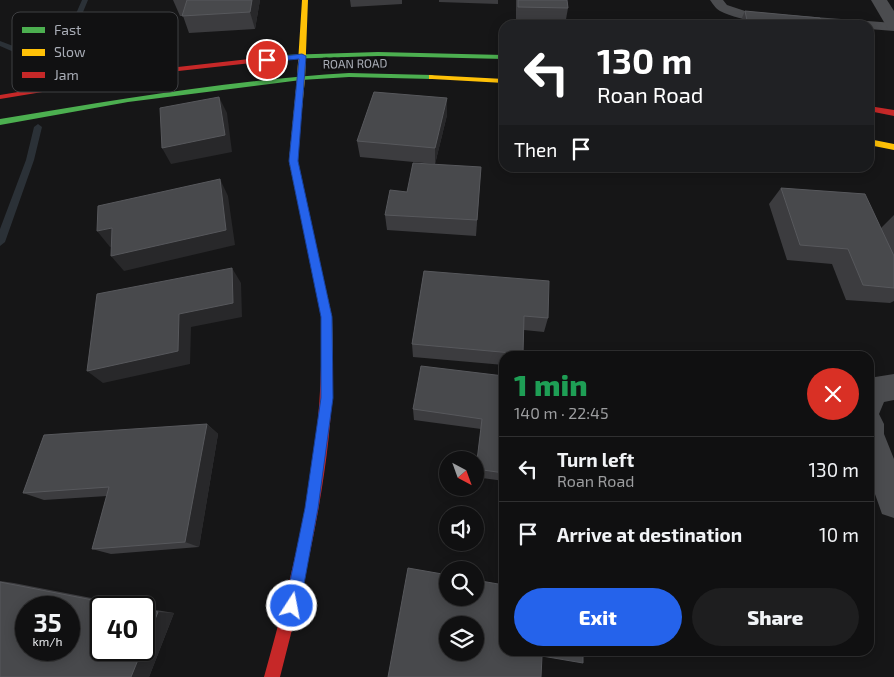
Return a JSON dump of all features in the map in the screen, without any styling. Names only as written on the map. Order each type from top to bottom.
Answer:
[{"type":"street","points":[[272,677],[292,606],[310,518],[327,398],[327,317],[293,161],[301,78],[305,0]]},
{"type":"street","points":[[879,0],[894,26]]},
{"type":"street","name":"ROAN ROAD","points":[[178,69],[302,56],[436,55],[499,57]]},
{"type":"street","name":"ROAN ROAD","points":[[0,122],[128,100],[301,78],[350,75],[441,77],[499,82]]},
{"type":"street","name":"ROAN ROAD","points":[[0,97],[29,92]]},
{"type":"street","points":[[874,110],[894,113]]},
{"type":"street","points":[[874,143],[894,147]]},
{"type":"street","points":[[874,448],[894,502]]},
{"type":"lane","points":[[716,0],[723,8],[746,16],[779,20]]},
{"type":"lane","points":[[874,25],[894,26]]},
{"type":"building","points":[[187,0],[252,0],[250,12],[182,16]]},
{"type":"building","points":[[518,0],[567,0],[568,8],[518,7]]},
{"type":"building","points":[[745,11],[820,18],[821,20],[747,20]]},
{"type":"building","points":[[374,92],[447,98],[435,148],[357,141]]},
{"type":"building","points":[[219,97],[225,135],[162,148],[160,108]]},
{"type":"building","points":[[413,163],[481,167],[477,220],[385,215],[390,190],[407,192]]},
{"type":"building","points":[[220,179],[226,230],[111,256],[112,228],[97,231],[98,206]]},
{"type":"building","points":[[781,188],[865,194],[894,256],[894,288],[863,285],[848,249],[800,245]]},
{"type":"building","points":[[232,268],[233,303],[179,314],[178,351],[87,371],[97,294]]},
{"type":"building","points":[[424,271],[549,281],[548,318],[524,316],[523,351],[499,352],[412,344]]},
{"type":"building","points":[[421,366],[499,375],[499,472],[484,470],[484,451],[478,451],[482,419],[413,409]]},
{"type":"building","points":[[207,424],[185,542],[92,549],[109,487],[23,493],[44,435]]},
{"type":"building","points":[[408,568],[439,573],[439,606],[484,606],[484,582],[499,584],[499,656],[542,656],[541,677],[388,677]]},
{"type":"building","points":[[0,582],[72,596],[15,596],[15,661],[80,661],[80,598],[90,599],[90,661],[138,661],[131,677],[0,677]]},
{"type":"building","points":[[542,656],[583,656],[583,663]]},
{"type":"waterway","points":[[80,12],[85,0]]},
{"type":"waterway","points":[[0,43],[12,48]]},
{"type":"waterway","points":[[0,242],[30,160],[38,127]]},
{"type":"traffic: fast","points":[[284,57],[378,54],[499,57]]},
{"type":"traffic: fast","points":[[0,122],[128,100],[301,78],[349,75],[432,77]]},
{"type":"traffic: slow","points":[[305,0],[301,78],[293,161],[327,317],[327,366]]},
{"type":"traffic: slow","points":[[432,77],[499,81]]},
{"type":"traffic: slow","points":[[874,143],[894,147]]},
{"type":"traffic: jam","points":[[178,69],[284,57]]},
{"type":"traffic: jam","points":[[0,97],[30,92]]},
{"type":"traffic: jam","points":[[874,110],[894,113]]},
{"type":"traffic: jam","points":[[272,677],[292,599],[313,495],[322,430],[327,366]]},
{"type":"route","points":[[267,60],[302,56],[293,161],[327,317],[327,398],[311,508],[292,606]]}]
